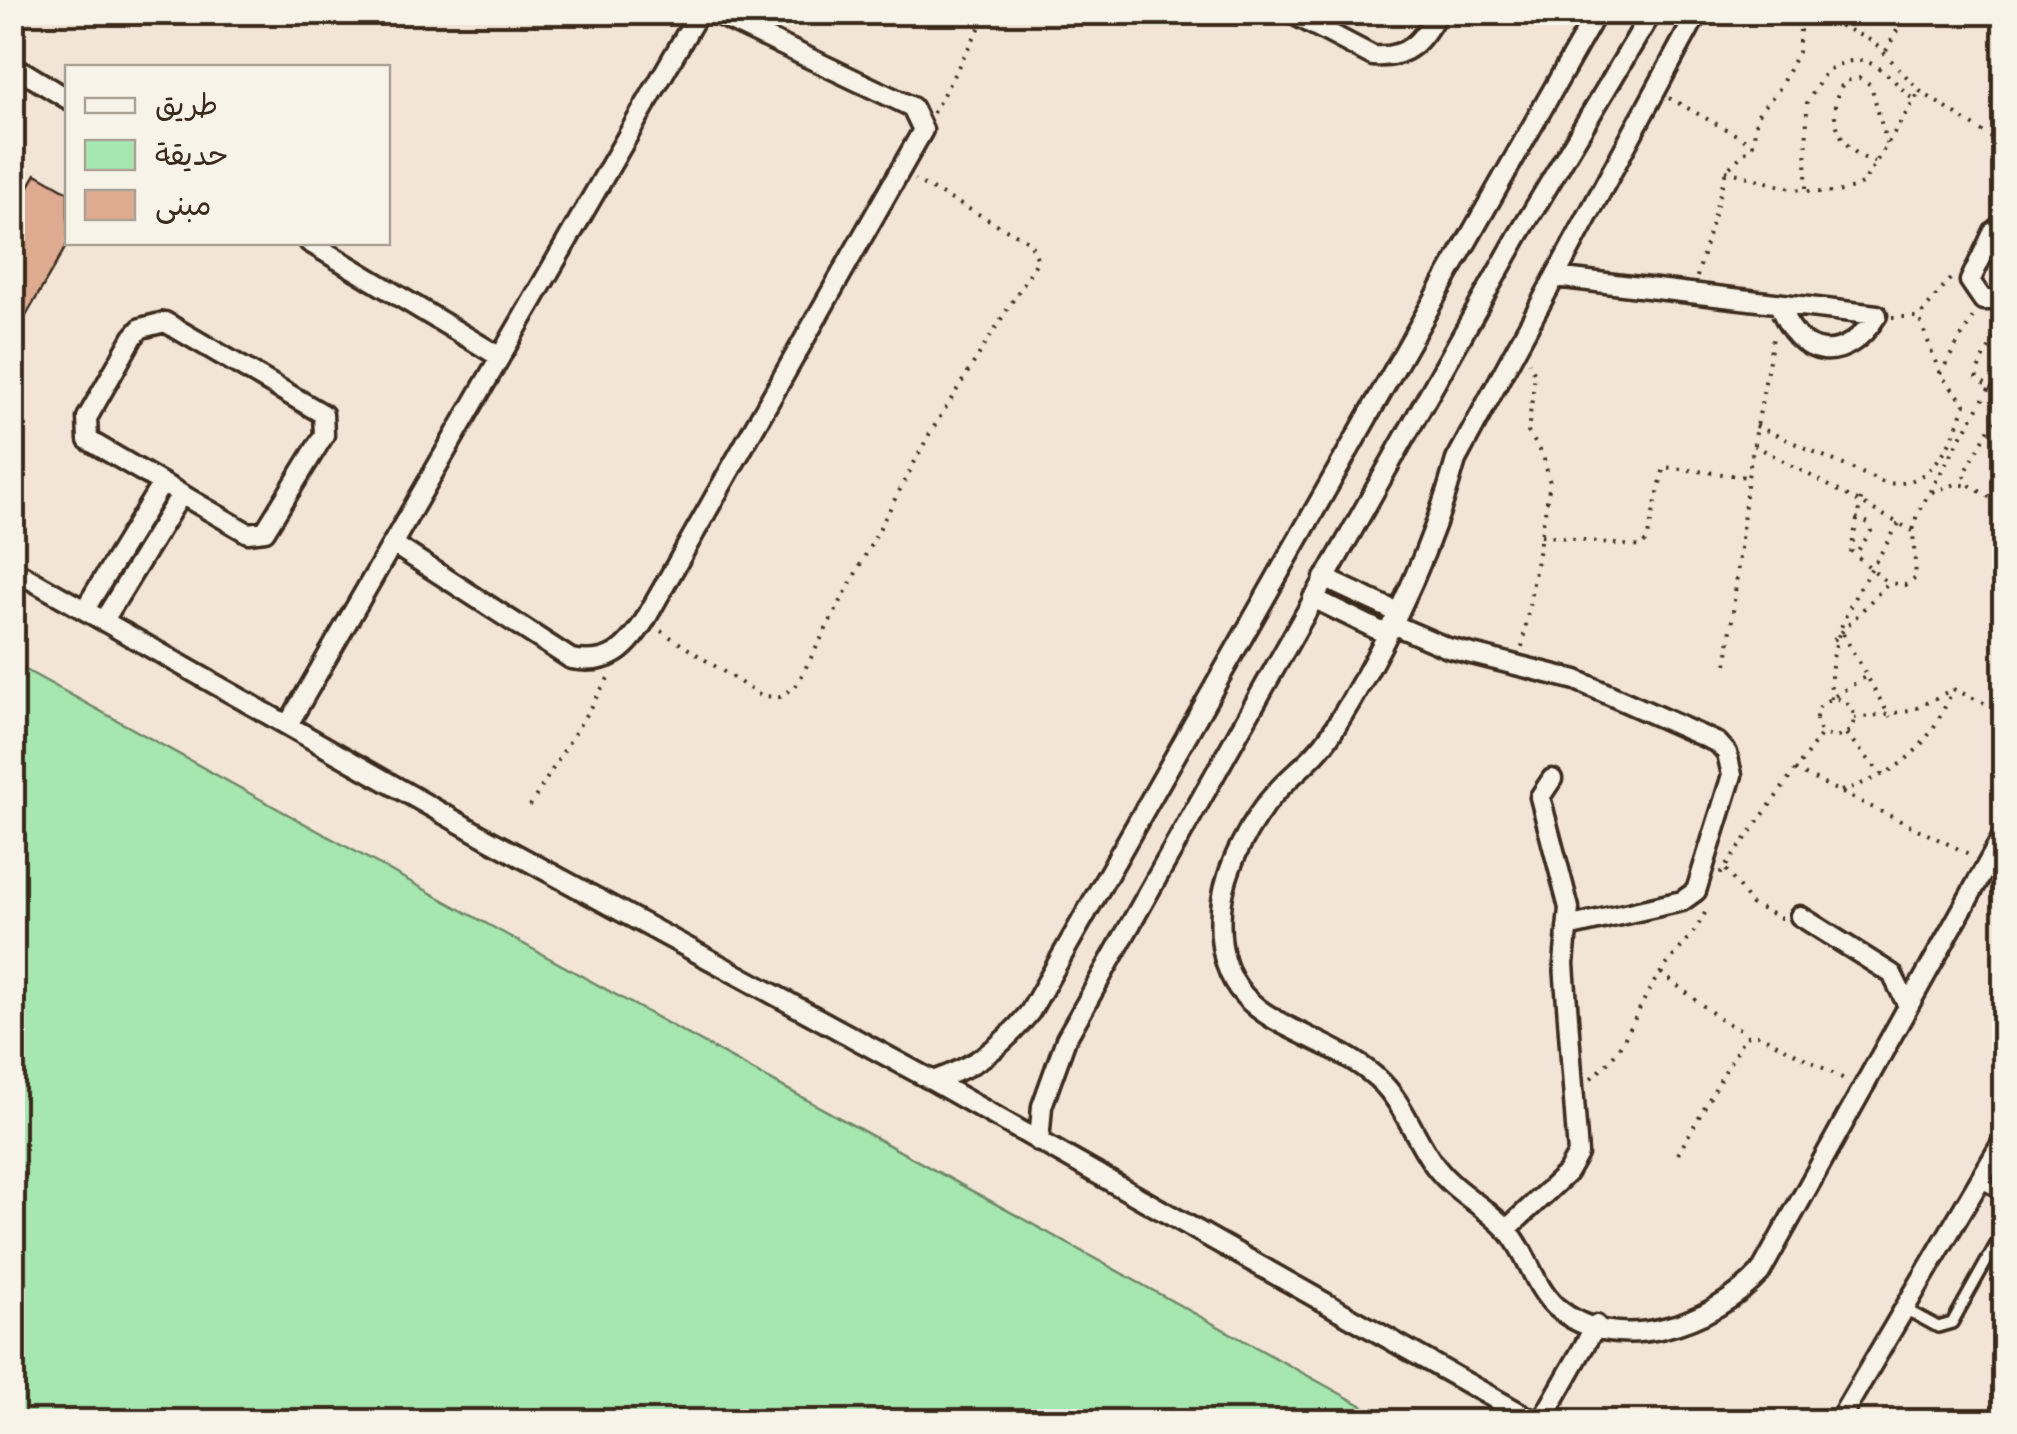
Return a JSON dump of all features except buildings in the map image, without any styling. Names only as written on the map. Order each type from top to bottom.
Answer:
[{"type":"street","points":[[289,724],[699,12]]},
{"type":"street","points":[[392,544],[562,655],[602,660],[628,646],[644,620],[924,130],[912,107],[712,12]]},
{"type":"street","points":[[1289,12],[1373,56],[1386,57],[1416,46],[1438,12]]},
{"type":"street","points":[[932,1081],[971,1068],[993,1052],[1030,1012],[1597,12]]},
{"type":"street","points":[[1039,1142],[1051,1072],[1066,1040],[1518,236],[1652,12]]},
{"type":"street","points":[[1698,12],[1456,460],[1442,509],[1392,624],[1327,740],[1264,806],[1234,862],[1222,904],[1224,949],[1233,979],[1252,1006],[1378,1078],[1398,1102],[1436,1167],[1462,1197],[1507,1229],[1542,1291],[1558,1309],[1596,1325],[1636,1331],[1676,1326],[1714,1312],[1760,1273],[2004,834]]},
{"type":"street","points":[[12,66],[65,97]]},
{"type":"street","points":[[2004,224],[1994,231],[1971,271],[1972,288],[1983,300],[1998,300],[2004,294]]},
{"type":"street","points":[[314,245],[500,356]]},
{"type":"street","points":[[1556,277],[1694,290],[1877,315],[1862,338],[1837,350],[1810,347],[1788,330],[1780,304]]},
{"type":"street","points":[[165,322],[323,414],[324,435],[265,531],[248,533],[180,496],[96,448],[85,429],[133,337],[153,323],[165,322]]},
{"type":"street","points":[[84,609],[162,485]]},
{"type":"street","points":[[104,620],[180,496]]},
{"type":"street","points":[[12,569],[486,838],[932,1081],[1538,1422],[1596,1325]]},
{"type":"street","points":[[1324,578],[1392,624]]},
{"type":"street","points":[[1313,598],[1392,624],[1448,648],[1576,680],[1708,736],[1727,753],[1732,765],[1696,891],[1682,901],[1567,927]]},
{"type":"street","points":[[1507,1229],[1574,1165],[1578,1154],[1564,964],[1566,884],[1540,797],[1552,780]]},
{"type":"street","points":[[1808,920],[1892,974],[1908,1006]]},
{"type":"street","points":[[1892,974],[1932,962]]},
{"type":"street","points":[[1838,1422],[2004,1140]]},
{"type":"lane","points":[[1980,1182],[2004,1196]]},
{"type":"lane","points":[[1905,1309],[1938,1326],[1952,1323],[2004,1230]]},
{"type":"path","points":[[924,130],[988,12]]},
{"type":"path","points":[[1694,290],[1726,172],[1752,144],[1756,115],[1779,89],[1798,52],[1800,31],[1794,12]]},
{"type":"path","points":[[1810,12],[1886,51],[1920,91],[2004,146]]},
{"type":"path","points":[[1886,51],[1907,12]]},
{"type":"path","points":[[1806,188],[1810,163],[1806,103],[1826,71],[1866,60],[1877,63],[1914,101]]},
{"type":"path","points":[[1876,162],[1850,150],[1838,129],[1836,101],[1844,81],[1860,78],[1871,85],[1887,145]]},
{"type":"path","points":[[1656,90],[1752,144]]},
{"type":"path","points":[[1726,172],[1837,194],[1850,191],[1862,184],[1920,91]]},
{"type":"path","points":[[2004,162],[1998,182],[2004,206]]},
{"type":"path","points":[[644,620],[761,696],[780,698],[796,686],[930,433],[1038,260],[1030,242],[902,174]]},
{"type":"path","points":[[1919,318],[1951,275],[1971,271]]},
{"type":"path","points":[[1940,374],[1983,300]]},
{"type":"path","points":[[1727,664],[1748,477],[1780,304]]},
{"type":"path","points":[[1877,315],[1919,318]]},
{"type":"path","points":[[1756,426],[1882,482],[1900,485],[1929,472],[1945,452],[1964,408],[1962,397],[1940,374],[1919,318]]},
{"type":"path","points":[[1971,486],[1966,468],[2004,399],[1976,379],[1976,373],[2004,320]]},
{"type":"path","points":[[1510,358],[1529,362],[1536,374],[1528,432],[1543,456],[1550,482],[1520,663]]},
{"type":"path","points":[[1861,499],[1851,551],[1888,583],[1906,585],[1916,578],[1912,531],[1990,388]]},
{"type":"path","points":[[1753,444],[1861,499],[1912,531]]},
{"type":"path","points":[[1541,535],[1641,547],[1647,540],[1664,467],[1748,477]]},
{"type":"path","points":[[1930,493],[1956,484],[1971,486],[2004,506]]},
{"type":"path","points":[[1855,518],[1868,523],[1871,531],[1856,554]]},
{"type":"path","points":[[1831,699],[1834,640],[1899,523]]},
{"type":"path","points":[[1834,640],[1888,583]]},
{"type":"path","points":[[1843,634],[1890,717]]},
{"type":"path","points":[[530,806],[628,646]]},
{"type":"path","points":[[1846,734],[1832,737],[1823,732],[1816,714],[1866,676]]},
{"type":"path","points":[[1854,718],[1890,717],[1952,688],[2004,712]]},
{"type":"path","points":[[1839,791],[1884,777],[1914,754],[1938,724],[1952,688]]},
{"type":"path","points":[[1831,699],[1846,702],[1854,718]]},
{"type":"path","points":[[1846,734],[1854,718]]},
{"type":"path","points":[[1716,880],[1823,732]]},
{"type":"path","points":[[1846,734],[1884,777]]},
{"type":"path","points":[[1796,770],[1988,863]]},
{"type":"path","points":[[1725,868],[1736,888],[1761,910],[1792,922],[1808,920]]},
{"type":"path","points":[[1574,1086],[1600,1071],[1620,1049],[1660,972],[1690,939],[1711,898]]},
{"type":"path","points":[[1660,972],[1736,1030],[1752,1034],[1862,1088]]},
{"type":"path","points":[[1678,1154],[1740,1041],[1752,1034]]},
{"type":"green space","points":[[13,663],[1390,1421],[13,1421]]}]
